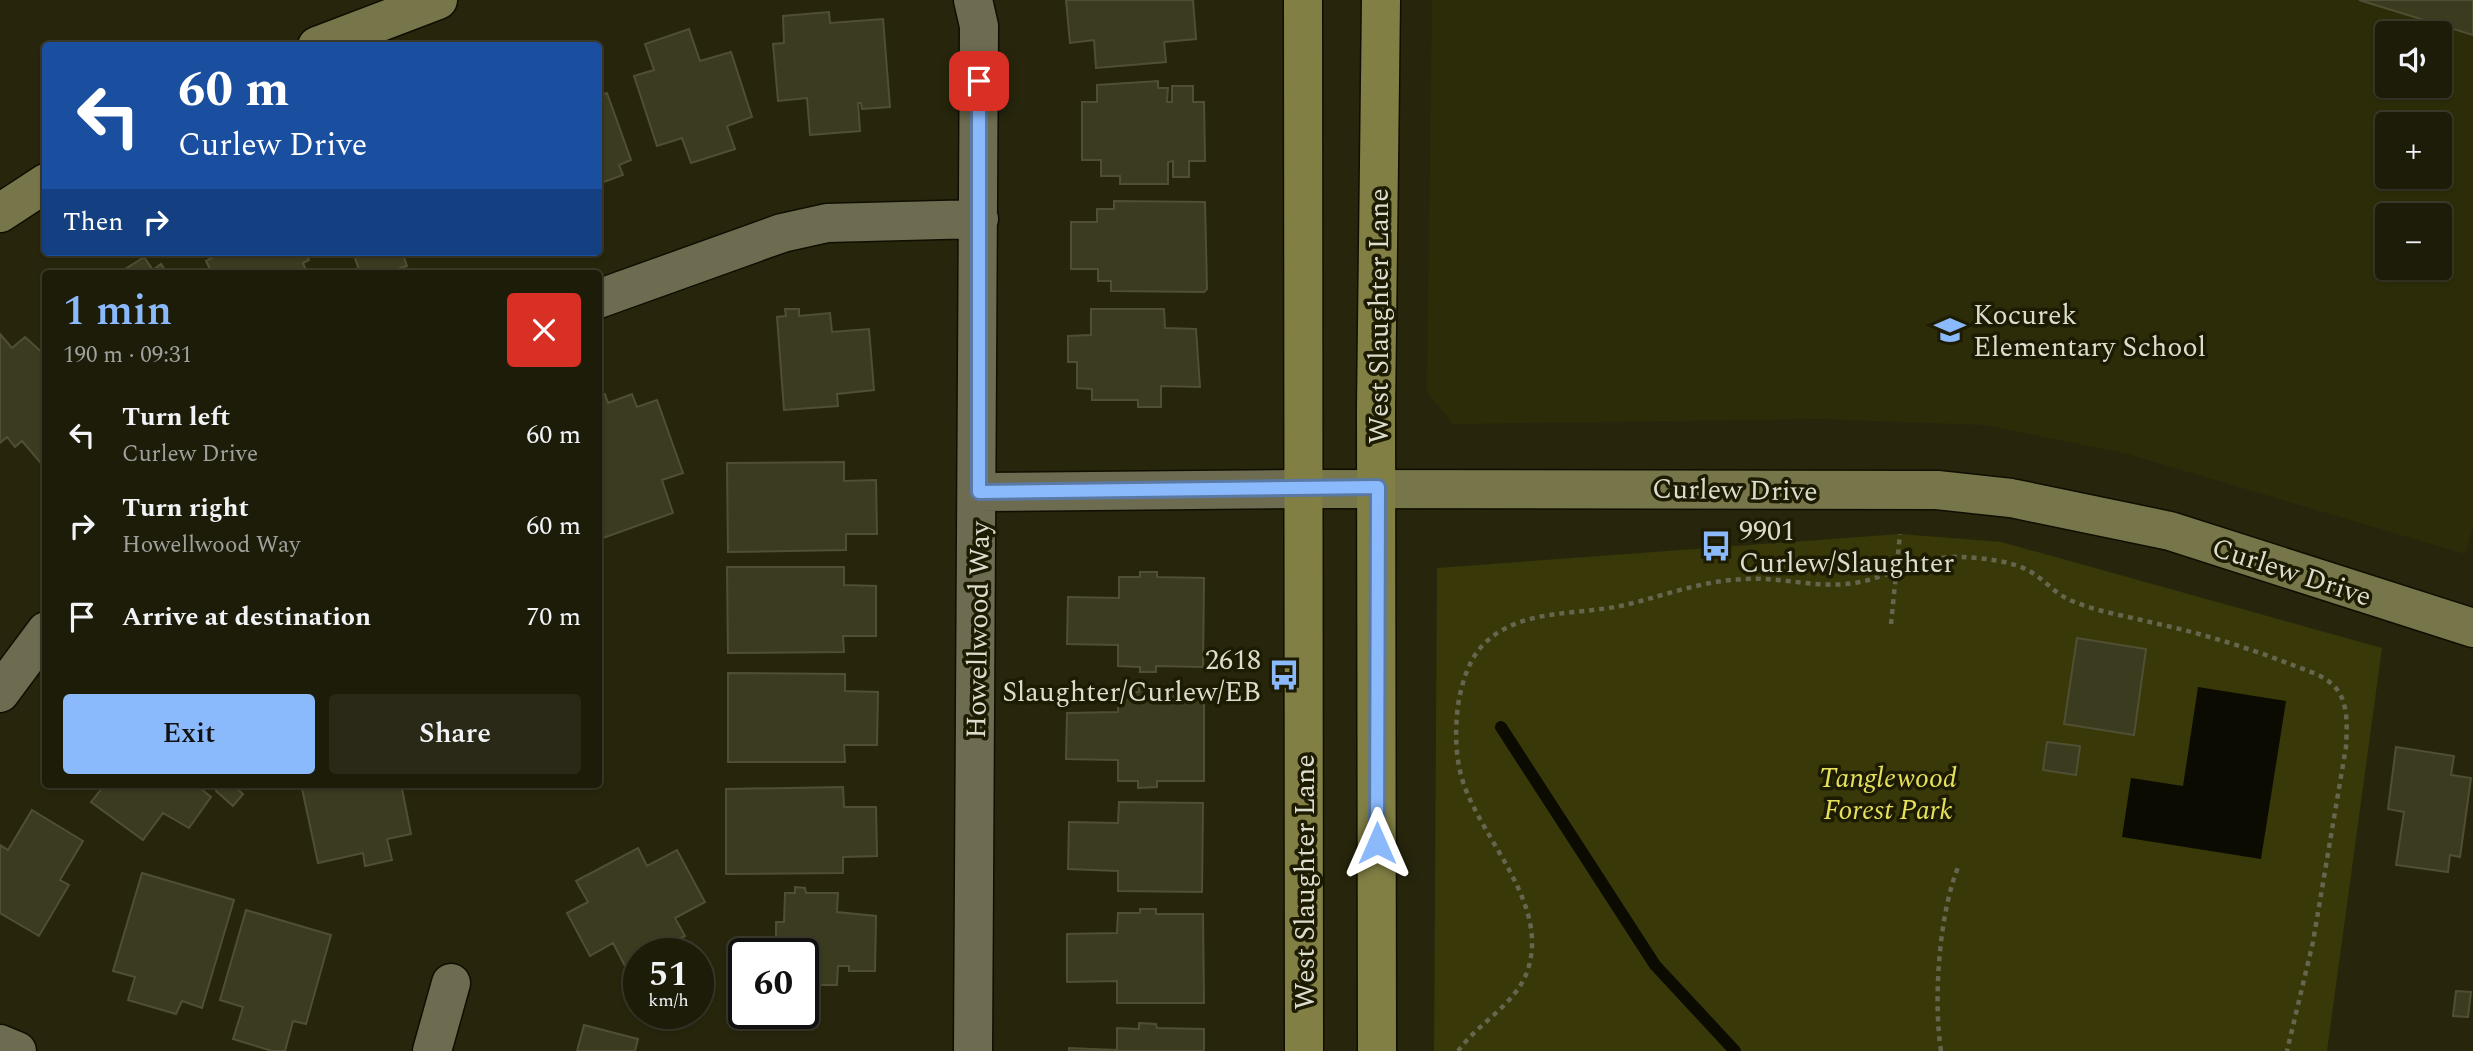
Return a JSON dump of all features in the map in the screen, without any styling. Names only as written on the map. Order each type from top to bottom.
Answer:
[{"type":"main road","name":"West Slaughter Lane","points":[[1303,0],[1304,1051]]},
{"type":"main road","name":"West Slaughter Lane","points":[[1377,1051],[1381,0]]},
{"type":"street","points":[[328,42],[438,0]]},
{"type":"street","name":"Howellwood Way","points":[[973,0],[979,26],[979,492],[973,1051]]},
{"type":"street","points":[[0,214],[42,186]]},
{"type":"street","points":[[602,298],[782,233],[827,223],[979,219]]},
{"type":"street","name":"Curlew Drive","points":[[979,492],[1378,487],[1937,490],[2011,498],[2170,531],[2473,628]]},
{"type":"street","points":[[0,694],[42,636]]},
{"type":"street","points":[[432,1051],[451,982]]},
{"type":"street","points":[[0,1044],[18,1051]]},
{"type":"path","points":[[1891,624],[1900,534]]},
{"type":"path","points":[[1458,1051],[1470,1035],[1519,988],[1531,955],[1529,916],[1476,813],[1462,780],[1457,751],[1455,726],[1465,676],[1486,642],[1522,621],[1628,604],[1694,585],[1767,578],[1821,586],[1862,582],[1896,569],[1942,557],[1962,557],[2021,568],[2075,602],[2264,654],[2320,676],[2338,690],[2347,718],[2346,747],[2313,942],[2287,1051]]},
{"type":"path","points":[[1941,1051],[1943,929],[1947,898],[1959,865]]},
{"type":"shaded area","name":"Kocurek Elementary School","points":[[1432,0],[2473,0],[2473,527],[2465,554],[2124,453],[1985,425],[1821,419],[1453,424],[1427,392]]},
{"type":"shaded area","points":[[2198,687],[2286,701],[2261,859],[2122,837],[2131,778],[2183,786]]},
{"type":"green space","name":"Tanglewood Forest Park","points":[[1900,534],[2001,542],[2382,648],[2327,1051],[1434,1051],[1437,568]]},
{"type":"building","points":[[1066,0],[1193,0],[1196,39],[1164,42],[1166,62],[1096,68],[1094,40],[1070,43]]},
{"type":"building","points":[[2359,0],[2473,0],[2473,35],[2452,29],[2452,21],[2427,21]]},
{"type":"building","points":[[829,12],[830,23],[883,19],[890,107],[862,109],[861,103],[858,103],[860,131],[810,135],[807,98],[778,101],[773,44],[784,43],[783,16]]},
{"type":"building","points":[[689,29],[700,61],[731,52],[752,117],[727,126],[735,149],[691,163],[682,138],[657,146],[634,76],[654,70],[645,44]]},
{"type":"building","points":[[1158,81],[1158,88],[1168,88],[1167,102],[1172,102],[1172,86],[1193,86],[1193,102],[1204,102],[1205,161],[1189,161],[1189,177],[1173,177],[1173,161],[1168,162],[1168,184],[1120,184],[1120,176],[1101,176],[1101,160],[1082,160],[1082,102],[1097,102],[1097,85]]},
{"type":"building","points":[[607,93],[631,160],[619,165],[623,175],[602,183],[602,95]]},
{"type":"building","points":[[1114,201],[1205,202],[1207,289],[1204,292],[1111,291],[1111,281],[1098,281],[1098,269],[1071,269],[1071,222],[1097,222],[1097,209],[1114,209]]},
{"type":"building","points":[[215,256],[307,256],[309,260],[303,263],[306,270],[210,270],[206,261]]},
{"type":"building","points":[[354,256],[403,256],[407,266],[394,270],[359,270]]},
{"type":"building","points":[[144,257],[153,270],[124,270]]},
{"type":"building","points":[[161,264],[165,270],[153,270]]},
{"type":"building","points":[[785,309],[799,309],[799,316],[830,313],[832,332],[869,329],[874,390],[837,394],[838,406],[784,410],[777,317],[786,316]]},
{"type":"building","points":[[1091,309],[1164,309],[1165,328],[1196,329],[1200,387],[1161,386],[1161,407],[1138,407],[1138,400],[1092,400],[1092,389],[1077,388],[1077,362],[1068,362],[1068,336],[1091,335]]},
{"type":"building","points":[[0,334],[12,348],[25,337],[42,352],[42,464],[22,441],[15,447],[7,437],[0,443]]},
{"type":"building","points":[[605,394],[608,403],[632,394],[637,407],[657,400],[683,473],[662,480],[673,513],[603,538],[602,535],[602,395]]},
{"type":"building","points":[[844,462],[844,481],[876,480],[877,534],[846,534],[846,550],[728,552],[727,463]]},
{"type":"building","points":[[727,567],[844,567],[844,585],[876,586],[876,636],[843,636],[844,652],[728,653]]},
{"type":"building","points":[[1140,572],[1157,572],[1157,577],[1204,578],[1203,667],[1156,666],[1156,672],[1140,672],[1140,667],[1118,666],[1118,645],[1067,644],[1068,597],[1119,598],[1119,577],[1140,577]]},
{"type":"building","points":[[2077,638],[2146,649],[2134,735],[2064,724]]},
{"type":"building","points":[[728,673],[845,674],[845,691],[878,692],[877,745],[844,745],[845,762],[728,762]]},
{"type":"building","points":[[1139,686],[1157,686],[1157,692],[1204,693],[1204,781],[1157,781],[1157,787],[1138,788],[1138,781],[1118,781],[1118,760],[1066,759],[1067,713],[1118,712],[1119,692],[1139,692]]},
{"type":"building","points":[[2047,742],[2080,746],[2076,775],[2043,770]]},
{"type":"building","points":[[2396,747],[2454,756],[2451,775],[2471,778],[2460,857],[2450,855],[2448,872],[2396,865],[2404,812],[2388,809]]},
{"type":"building","points":[[843,787],[844,807],[876,807],[877,856],[843,857],[843,873],[726,874],[726,789]]},
{"type":"building","points":[[102,788],[200,788],[211,797],[189,828],[163,813],[143,840],[91,802]]},
{"type":"building","points":[[219,788],[236,788],[243,794],[233,806],[216,791]]},
{"type":"building","points":[[302,788],[402,788],[411,834],[387,839],[392,860],[365,866],[363,853],[318,863]]},
{"type":"building","points":[[1119,802],[1203,803],[1202,892],[1118,891],[1118,871],[1068,869],[1069,822],[1118,823]]},
{"type":"building","points":[[32,810],[83,841],[60,880],[69,885],[39,936],[0,913],[0,845],[8,850]]},
{"type":"building","points":[[638,848],[647,866],[677,850],[705,902],[675,918],[685,936],[681,938],[623,938],[623,962],[613,943],[590,956],[567,913],[588,902],[576,881]]},
{"type":"building","points":[[142,873],[234,900],[202,1008],[182,1001],[176,1014],[128,1000],[135,977],[113,971]]},
{"type":"building","points":[[795,887],[805,888],[806,893],[838,893],[837,912],[876,916],[875,971],[849,971],[849,966],[838,966],[837,985],[819,985],[819,938],[776,938],[776,922],[784,922],[785,893],[795,893]]},
{"type":"building","points":[[1140,909],[1156,909],[1156,914],[1203,914],[1204,1003],[1117,1003],[1117,981],[1067,982],[1067,934],[1117,933],[1118,913],[1140,913]]},
{"type":"building","points":[[246,910],[331,935],[306,1024],[293,1021],[285,1051],[272,1051],[233,1039],[243,1007],[220,1000]]},
{"type":"building","points":[[2456,991],[2471,992],[2468,1017],[2453,1016]]},
{"type":"building","points":[[1139,1023],[1156,1024],[1157,1028],[1204,1029],[1204,1051],[1069,1051],[1069,1048],[1117,1050],[1117,1028],[1139,1029]]},
{"type":"building","points":[[584,1025],[638,1039],[635,1051],[577,1051]]},
{"type":"waterway","points":[[1501,727],[1655,965],[1735,1051]]},
{"type":"place","name":"Kocurek Elementary School","points":[[1950,330]]},
{"type":"place","name":"9901 Curlew/Slaughter","points":[[1716,546]]},
{"type":"place","name":"2618 Slaughter/Curlew/EB","points":[[1284,675]]},
{"type":"route","points":[[979,81],[979,492],[1378,487],[1377,843]]}]
